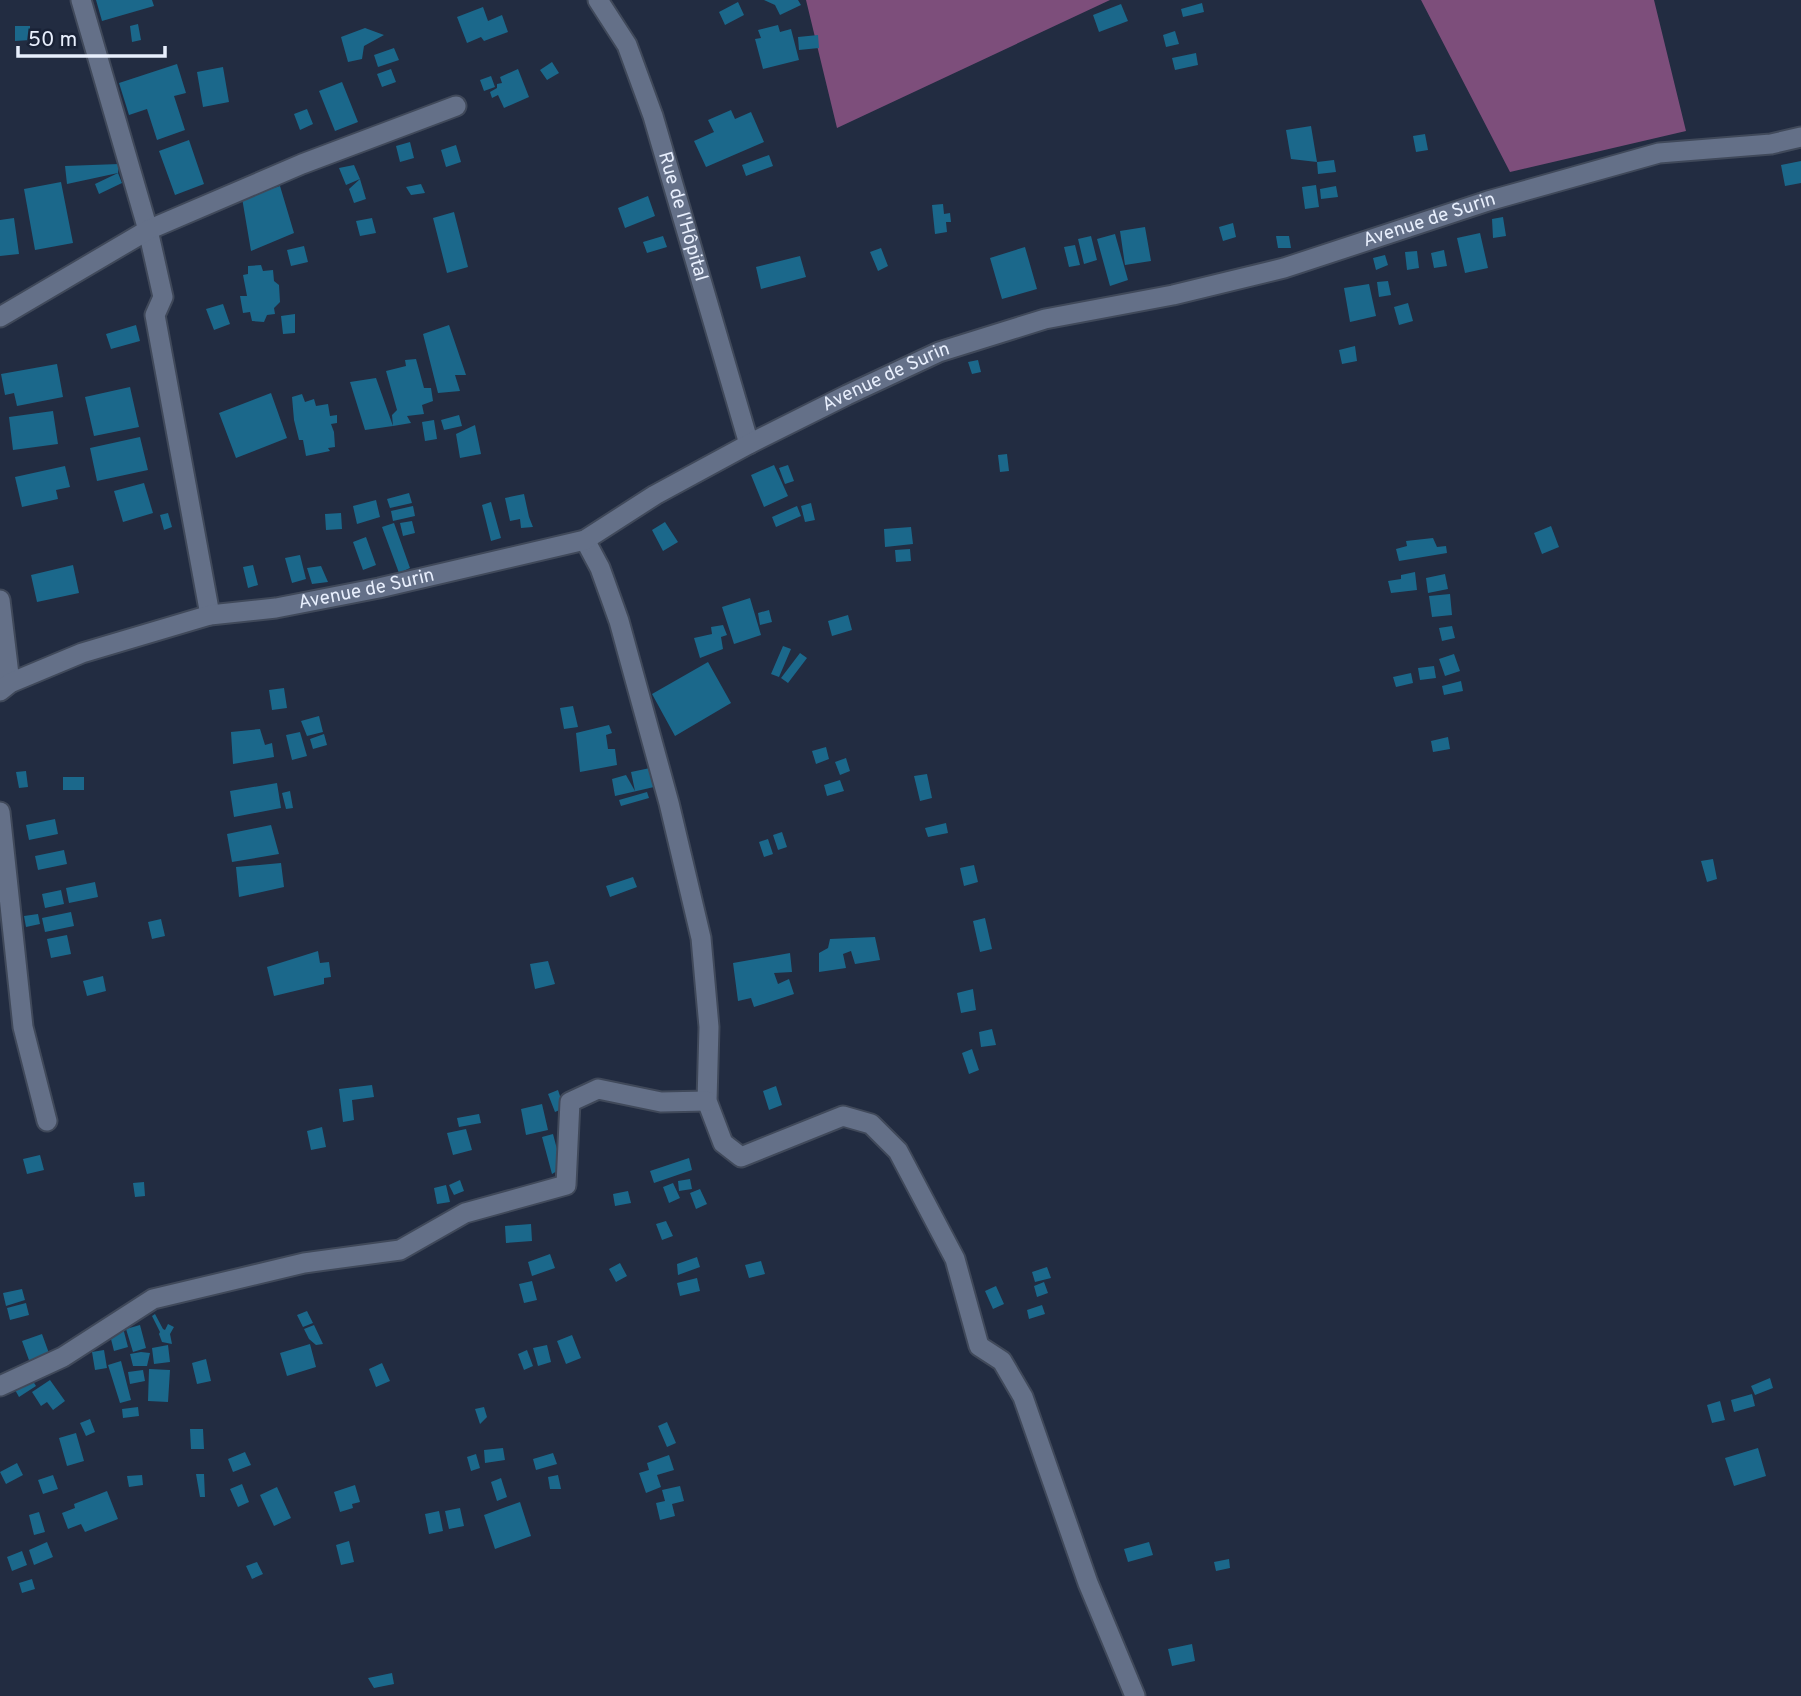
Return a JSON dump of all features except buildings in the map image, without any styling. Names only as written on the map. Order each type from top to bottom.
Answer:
[{"type":"street","points":[[81,0],[148,230],[163,297],[155,315],[210,615]]},
{"type":"street","name":"Rue de l'Hôpital","points":[[598,0],[627,45],[653,116],[749,444]]},
{"type":"street","points":[[0,317],[148,230],[302,164],[456,106]]},
{"type":"street","name":"Avenue de Surin","points":[[5,687],[82,653],[210,615],[276,608],[379,589],[585,540],[655,495],[749,444],[939,352],[1045,319],[1173,295],[1284,268],[1488,201],[1660,153],[1771,144],[1801,137]]},
{"type":"street","points":[[585,540],[603,577],[619,621],[673,816],[701,938],[709,1006],[707,1101],[723,1143],[741,1157],[843,1116],[870,1124],[898,1151],[955,1259],[979,1346],[1002,1361],[1023,1397],[1088,1583],[1135,1696]]},
{"type":"street","points":[[0,600],[5,687]]},
{"type":"street","points":[[0,812],[23,1027],[47,1121]]},
{"type":"street","points":[[0,1386],[63,1357],[153,1299],[304,1263],[400,1250],[465,1213],[566,1185],[570,1102],[598,1089],[661,1102],[707,1101]]},
{"type":"shaded area","points":[[806,0],[1110,0],[837,128]]},
{"type":"shaded area","points":[[1421,0],[1654,0],[1686,131],[1510,172]]}]
